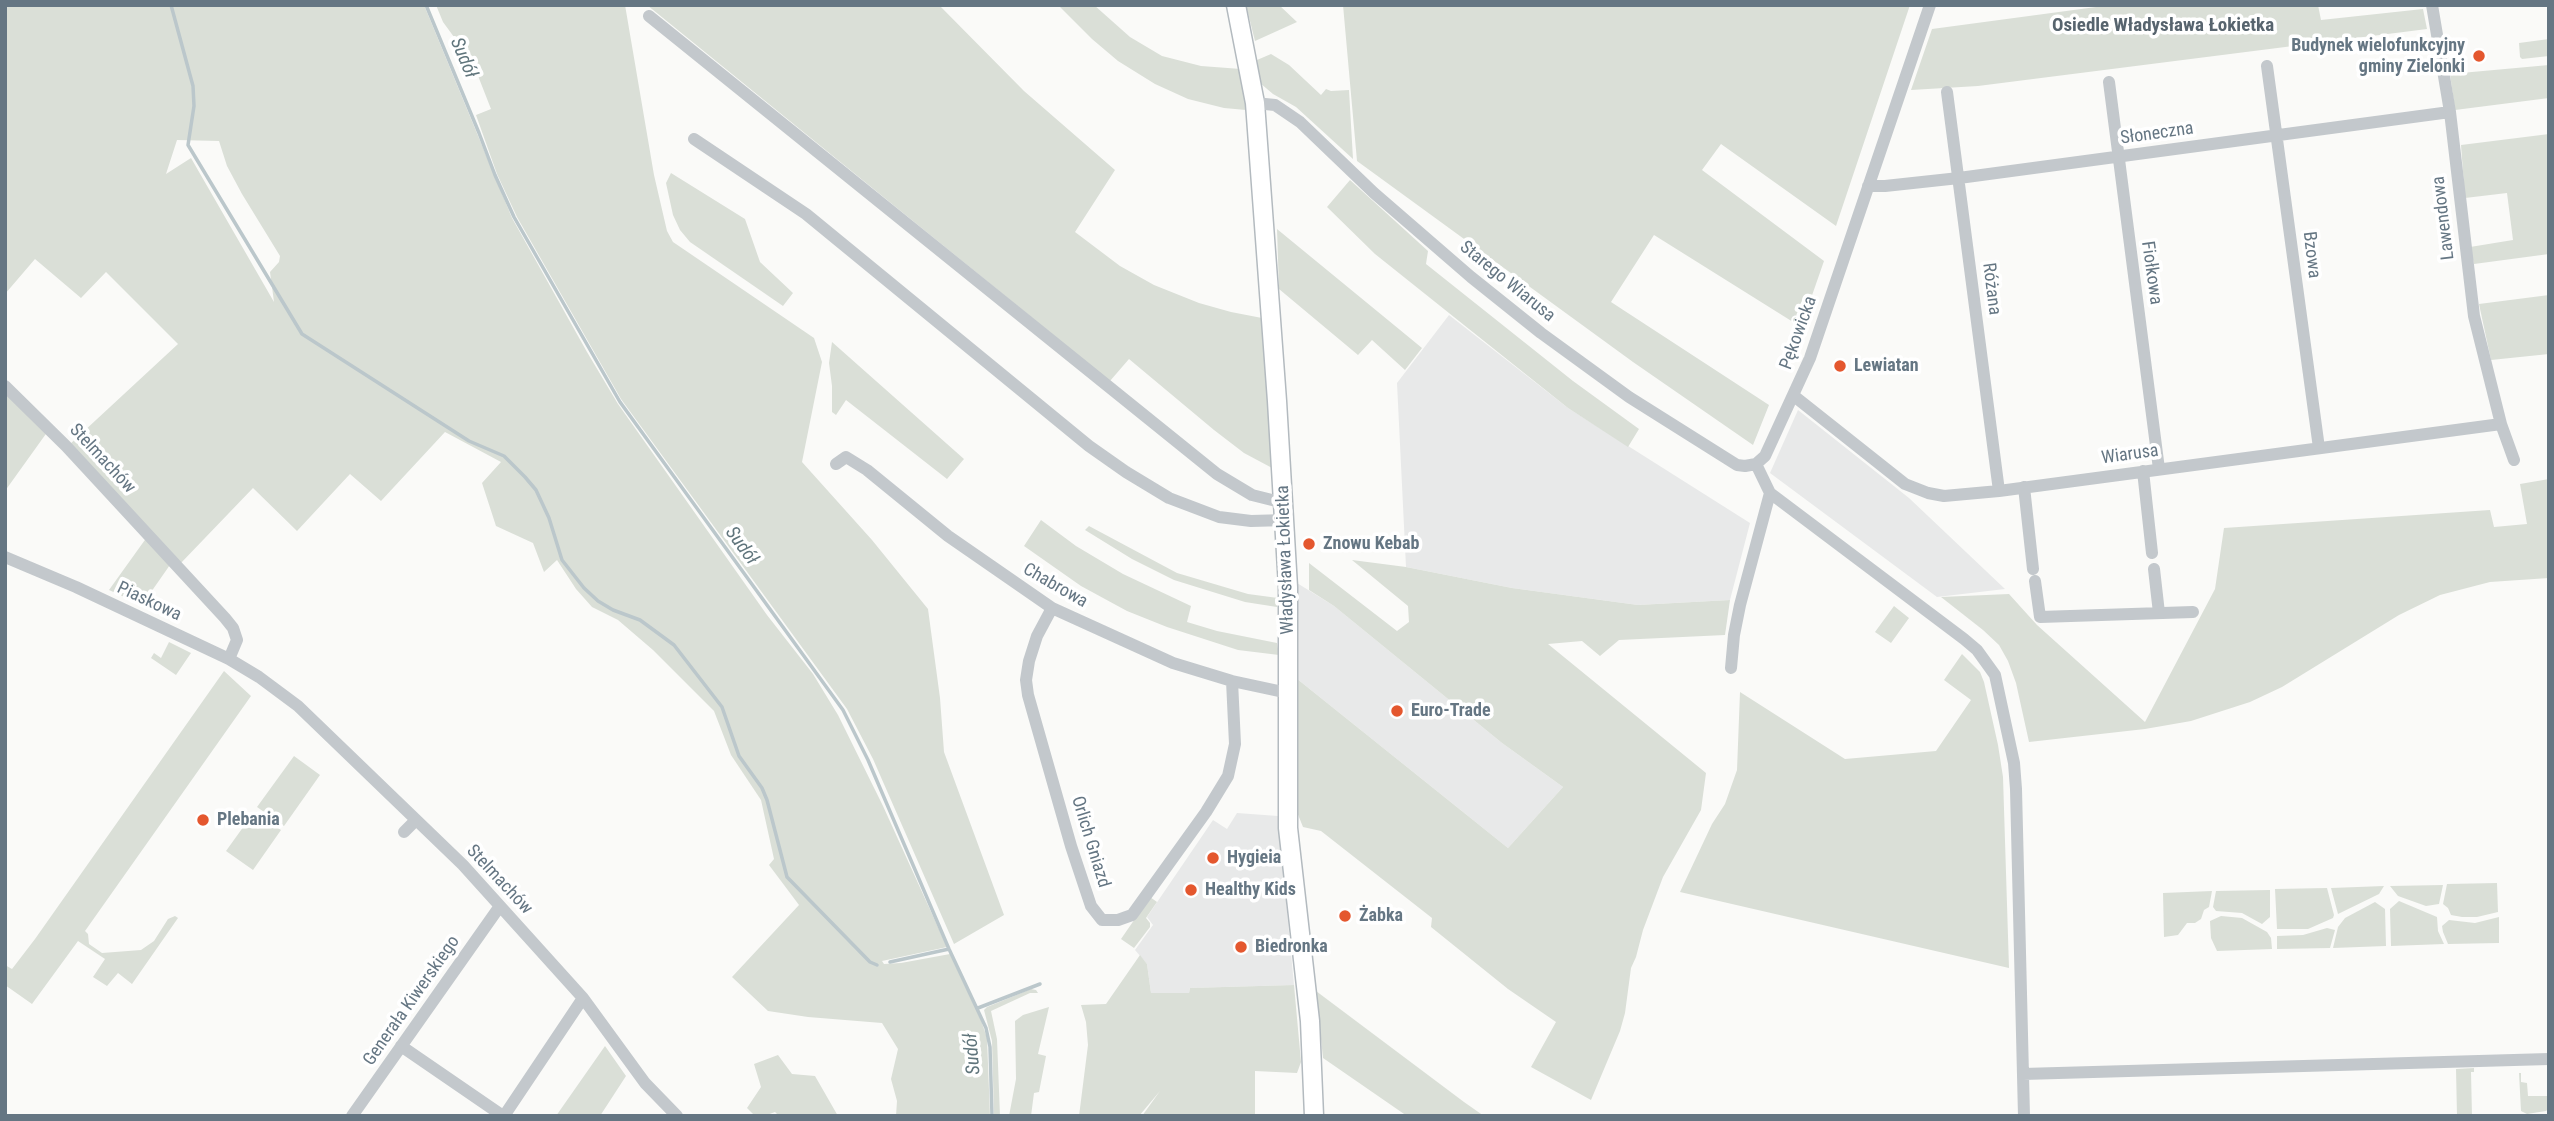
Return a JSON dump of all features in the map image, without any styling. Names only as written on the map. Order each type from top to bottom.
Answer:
[{"type":"street","name":"Władysława Łokietka","points":[[1236,5],[1255,103],[1285,511],[1289,598],[1288,828],[1310,1021],[1314,1116]]},
{"type":"street","name":"Pękowicka","points":[[1756,464],[1765,456],[1815,345],[1930,5]]},
{"type":"street","name":"Lawendowa","points":[[2432,5],[2450,112],[2474,316],[2501,424],[2514,460]]},
{"type":"street","points":[[649,16],[1217,474],[1285,511]]},
{"type":"street","name":"Bzowa","points":[[2267,66],[2319,448]]},
{"type":"street","name":"Fiołkowa","points":[[2109,82],[2159,469]]},
{"type":"street","name":"Różana","points":[[1947,92],[1999,491]]},
{"type":"street","name":"Starego Wiarusa","points":[[1255,103],[1275,105],[1300,122],[1374,193],[1471,277],[1541,333],[1629,397],[1737,465],[1756,464]]},
{"type":"street","name":"Słoneczna","points":[[1868,186],[1885,187],[1959,178],[2450,112]]},
{"type":"street","points":[[694,139],[806,214],[1080,438],[1126,472],[1169,498],[1219,517],[1251,522],[1285,511]]},
{"type":"street","name":"Stelmachów","points":[[5,386],[66,446],[225,618],[233,628],[237,640],[229,659]]},
{"type":"street","name":"Wiarusa","points":[[1794,396],[1913,488],[1944,496],[2501,424]]},
{"type":"street","name":"Chabrowa","points":[[836,464],[846,457],[867,470],[948,536],[1052,608],[1173,663],[1232,681],[1288,693]]},
{"type":"street","points":[[1756,464],[1770,493],[1964,639],[1977,650],[1995,675],[2014,763],[2016,789],[2024,1116]]},
{"type":"street","points":[[2143,471],[2152,553]]},
{"type":"street","points":[[2024,487],[2040,617],[2193,612]]},
{"type":"street","points":[[1731,668],[1740,605],[1770,493]]},
{"type":"street","name":"Piaskowa","points":[[5,557],[76,586],[229,659],[274,687]]},
{"type":"street","points":[[2154,569],[2160,613]]},
{"type":"street","name":"Orlich Gniazd","points":[[1052,608],[1037,635],[1029,661],[1026,680],[1028,695],[1071,846],[1091,906],[1102,920],[1118,920],[1132,915],[1206,812],[1228,776],[1235,744],[1232,681]]},
{"type":"street","name":"Stelmachów","points":[[274,687],[308,716],[463,865],[583,998],[645,1083],[677,1116]]},
{"type":"street","points":[[404,832],[416,820]]},
{"type":"street","name":"Generała Kiwerskiego","points":[[352,1116],[500,905]]},
{"type":"street","points":[[401,1046],[503,1116],[583,998]]},
{"type":"street","points":[[2023,1074],[2549,1059]]},
{"type":"shaded area","points":[[5,5],[424,5],[512,218],[587,352],[618,404],[767,615],[813,674],[838,715],[947,947],[882,961],[884,964],[901,963],[950,954],[987,1038],[990,1116],[896,1116],[897,1101],[891,1079],[898,1049],[882,1023],[768,1011],[732,977],[799,905],[769,865],[774,859],[761,800],[731,755],[714,711],[653,650],[618,620],[592,607],[557,560],[544,572],[533,543],[496,526],[482,483],[501,462],[445,432],[381,501],[350,474],[297,531],[253,488],[180,564],[69,445],[178,344],[106,272],[81,298],[35,259],[5,294]],"holes":[[[177,140],[219,141],[227,166],[280,256],[279,262],[270,272],[274,302],[191,158],[166,174]]]},
{"type":"shaded area","points":[[436,5],[625,5],[654,175],[667,231],[673,242],[814,338],[822,362],[802,462],[872,540],[928,609],[944,752],[1004,915],[954,944],[873,759],[847,709],[621,399],[517,217],[497,174],[476,115],[491,109],[473,63],[443,22]]},
{"type":"shaded area","points":[[647,5],[939,5],[1024,91],[1115,170],[1075,232],[1120,266],[1154,285],[1199,303],[1262,318],[1274,469],[1244,453],[1129,359],[1110,381]]},
{"type":"shaded area","points":[[1058,5],[1094,5],[1130,37],[1162,56],[1201,66],[1241,69],[1246,110],[1224,108],[1188,99],[1155,84],[1118,61]]},
{"type":"shaded area","points":[[1246,5],[1279,5],[1297,22],[1255,41]]},
{"type":"shaded area","points":[[1343,5],[1910,5],[1836,226],[1721,144],[1702,170],[1824,261],[1801,327],[1654,235],[1611,302],[1769,405],[1753,445],[1633,362],[1357,161]]},
{"type":"shaded area","points":[[2111,5],[2318,5],[2321,20],[2423,9],[2427,29],[1978,86],[1911,90],[1932,29]]},
{"type":"shaded area","points":[[2549,39],[2549,56],[2520,57],[2519,43]]},
{"type":"shaded area","points":[[1271,54],[1289,65],[1321,95],[1326,89],[1349,90],[1353,159],[1296,107],[1260,83],[1257,60]]},
{"type":"shaded area","points":[[2549,65],[2549,98],[2455,110],[2450,74]]},
{"type":"shaded area","points":[[2549,134],[2549,254],[2474,264],[2470,247],[2513,240],[2507,193],[2465,198],[2461,145]]},
{"type":"shaded area","points":[[671,173],[745,219],[760,262],[793,293],[783,306],[690,242],[673,215],[666,183]]},
{"type":"shaded area","points":[[1350,180],[1428,251],[1426,264],[1573,381],[1639,429],[1628,447],[1568,408],[1375,254],[1327,207]]},
{"type":"shaded area","points":[[1277,229],[1422,348],[1405,370],[1372,340],[1358,355],[1279,289]]},
{"type":"shaded area","points":[[2549,295],[2549,354],[2491,360],[2479,304]]},
{"type":"shaded area","points":[[1449,315],[1568,408],[1750,523],[1730,600],[1638,605],[1512,588],[1406,567],[1397,383]]},
{"type":"shaded area","points":[[832,342],[964,459],[947,479],[846,400],[836,415],[832,412],[829,363]]},
{"type":"shaded area","points":[[5,390],[48,431],[5,491]]},
{"type":"shaded area","points":[[1798,410],[1909,498],[2005,589],[1937,597],[1770,473]]},
{"type":"shaded area","points":[[2549,479],[2549,578],[2490,582],[2440,595],[2399,615],[2282,687],[2250,702],[2191,721],[2029,742],[2016,683],[1999,645],[1941,597],[2009,594],[2037,625],[2145,722],[2215,589],[2224,528],[2490,510],[2494,527],[2527,524],[2520,484]]},
{"type":"shaded area","points":[[1041,520],[1076,546],[1123,574],[1191,606],[1187,622],[1277,643],[1279,655],[1238,650],[1167,627],[1127,611],[1081,586],[1024,546]]},
{"type":"shaded area","points":[[1089,526],[1177,573],[1248,594],[1278,598],[1277,607],[1245,602],[1174,580],[1132,559],[1085,530]]},
{"type":"shaded area","points":[[147,537],[172,562],[142,605],[109,590]]},
{"type":"shaded area","points":[[1352,560],[1406,567],[1512,588],[1638,605],[1730,600],[1725,635],[1619,640],[1600,656],[1582,641],[1548,644],[1706,773],[1701,810],[1663,877],[1631,968],[1620,1031],[1591,1100],[1531,1067],[1556,1022],[1508,989],[1431,927],[1432,918],[1321,831],[1303,827],[1297,812],[1296,678],[1508,848],[1563,787],[1502,743],[1334,606],[1309,590],[1309,563],[1397,631],[1409,622],[1408,606]]},
{"type":"shaded area","points":[[1297,583],[1334,606],[1502,743],[1563,787],[1508,848],[1296,678]]},
{"type":"shaded area","points":[[1894,606],[1909,618],[1891,643],[1875,632]]},
{"type":"shaded area","points":[[169,642],[191,653],[176,675],[151,658],[154,653],[161,658]]},
{"type":"shaded area","points":[[1962,654],[1980,672],[1984,682],[2003,777],[2009,968],[1680,892],[1712,824],[1725,804],[1737,770],[1740,692],[1845,759],[1936,751],[1971,700],[1944,680]]},
{"type":"shaded area","points":[[224,671],[251,696],[85,931],[89,944],[102,953],[141,950],[154,941],[168,919],[175,916],[178,918],[132,984],[118,973],[107,986],[93,977],[105,959],[78,941],[32,1004],[5,985],[5,965],[12,969],[35,939]]},
{"type":"shaded area","points":[[294,756],[320,775],[284,826],[257,807]]},
{"type":"shaded area","points":[[254,812],[281,830],[253,870],[226,851]]},
{"type":"shaded area","points":[[1237,813],[1278,816],[1294,985],[1190,988],[1189,993],[1151,993],[1147,964],[1135,950],[1153,925],[1147,917],[1213,820],[1227,829]]},
{"type":"shaded area","points":[[2497,883],[2498,912],[2462,917],[2451,915],[2443,904],[2447,884]]},
{"type":"shaded area","points":[[2443,885],[2439,904],[2426,906],[2398,896],[2390,886]]},
{"type":"shaded area","points":[[2384,886],[2379,894],[2338,914],[2331,888]]},
{"type":"shaded area","points":[[2327,888],[2333,918],[2308,929],[2277,929],[2275,889]]},
{"type":"shaded area","points":[[2270,890],[2270,917],[2262,924],[2242,913],[2216,911],[2213,907],[2216,891]]},
{"type":"shaded area","points":[[2212,891],[2209,907],[2204,910],[2201,919],[2195,923],[2187,923],[2178,935],[2164,937],[2163,893]]},
{"type":"shaded area","points":[[1150,897],[1157,902],[1146,918],[1150,927],[1134,948],[1121,939]]},
{"type":"shaded area","points":[[2399,901],[2437,917],[2438,931],[2444,944],[2391,946],[2390,909]]},
{"type":"shaded area","points":[[2375,902],[2385,909],[2386,946],[2333,948],[2338,927],[2345,918]]},
{"type":"shaded area","points":[[2221,916],[2242,918],[2267,932],[2271,938],[2272,949],[2217,951],[2211,938],[2210,921]]},
{"type":"shaded area","points":[[2499,917],[2499,943],[2448,944],[2443,932],[2442,926],[2449,920],[2475,923]]},
{"type":"shaded area","points":[[2327,928],[2335,930],[2330,948],[2277,949],[2277,936],[2303,935]]},
{"type":"shaded area","points":[[1140,955],[1147,964],[1151,993],[1189,993],[1190,988],[1294,985],[1301,1062],[1297,1073],[1255,1071],[1255,1116],[1142,1116],[1160,1091],[1139,1116],[1079,1116],[1088,1045],[1081,1005],[1106,1004]]},
{"type":"shaded area","points":[[1031,989],[1038,993],[1030,993],[991,1011],[997,1039],[1000,1116],[994,1116],[992,1041],[984,1010]]},
{"type":"shaded area","points":[[1316,991],[1484,1116],[1407,1116],[1323,1058]]},
{"type":"shaded area","points":[[1049,1007],[1038,1054],[1046,1056],[1039,1092],[1034,1093],[1031,1116],[1009,1116],[1016,1079],[1015,1021],[1023,1015]]},
{"type":"shaded area","points":[[605,1046],[626,1076],[600,1116],[556,1116]]},
{"type":"shaded area","points":[[778,1055],[792,1074],[815,1076],[838,1116],[779,1116],[775,1112],[755,1116],[747,1108],[761,1087],[754,1064]]},
{"type":"shaded area","points":[[2474,1068],[2474,1072],[2471,1072],[2472,1116],[2457,1116],[2456,1069]]},
{"type":"shaded area","points":[[2519,1073],[2521,1082],[2527,1083],[2528,1096],[2549,1096],[2549,1108],[2546,1111],[2527,1114],[2521,1111]]},
{"type":"waterway","points":[[171,5],[193,86],[194,106],[188,145],[302,334],[469,441],[504,456],[525,477],[536,490],[549,518],[562,560],[584,588],[598,601],[640,620],[674,645],[722,707],[739,756],[762,788],[767,800],[787,877],[870,962],[877,965]]},
{"type":"waterway","name":"Sudół","points":[[426,5],[514,217],[620,402],[843,710],[868,760],[986,1028],[990,1047],[992,1116]]},
{"type":"waterway","points":[[890,962],[949,949]]},
{"type":"waterway","points":[[978,1008],[1040,984]]},
{"type":"place","name":"Budynek wielofunkcyjny gminy Zielonki","points":[[2479,56]]},
{"type":"place","name":"Lewiatan","points":[[1840,366]]},
{"type":"place","name":"Znowu Kebab","points":[[1309,544]]},
{"type":"place","name":"Euro-Trade","points":[[1397,711]]},
{"type":"place","name":"Plebania","points":[[203,820]]},
{"type":"place","name":"Hygieia","points":[[1213,858]]},
{"type":"place","name":"Healthy Kids","points":[[1191,890]]},
{"type":"place","name":"Żabka","points":[[1345,916]]},
{"type":"place","name":"Biedronka","points":[[1241,947]]},
{"type":"district","name":"Osiedle Władysława Łokietka","points":[[2163,26]]}]
